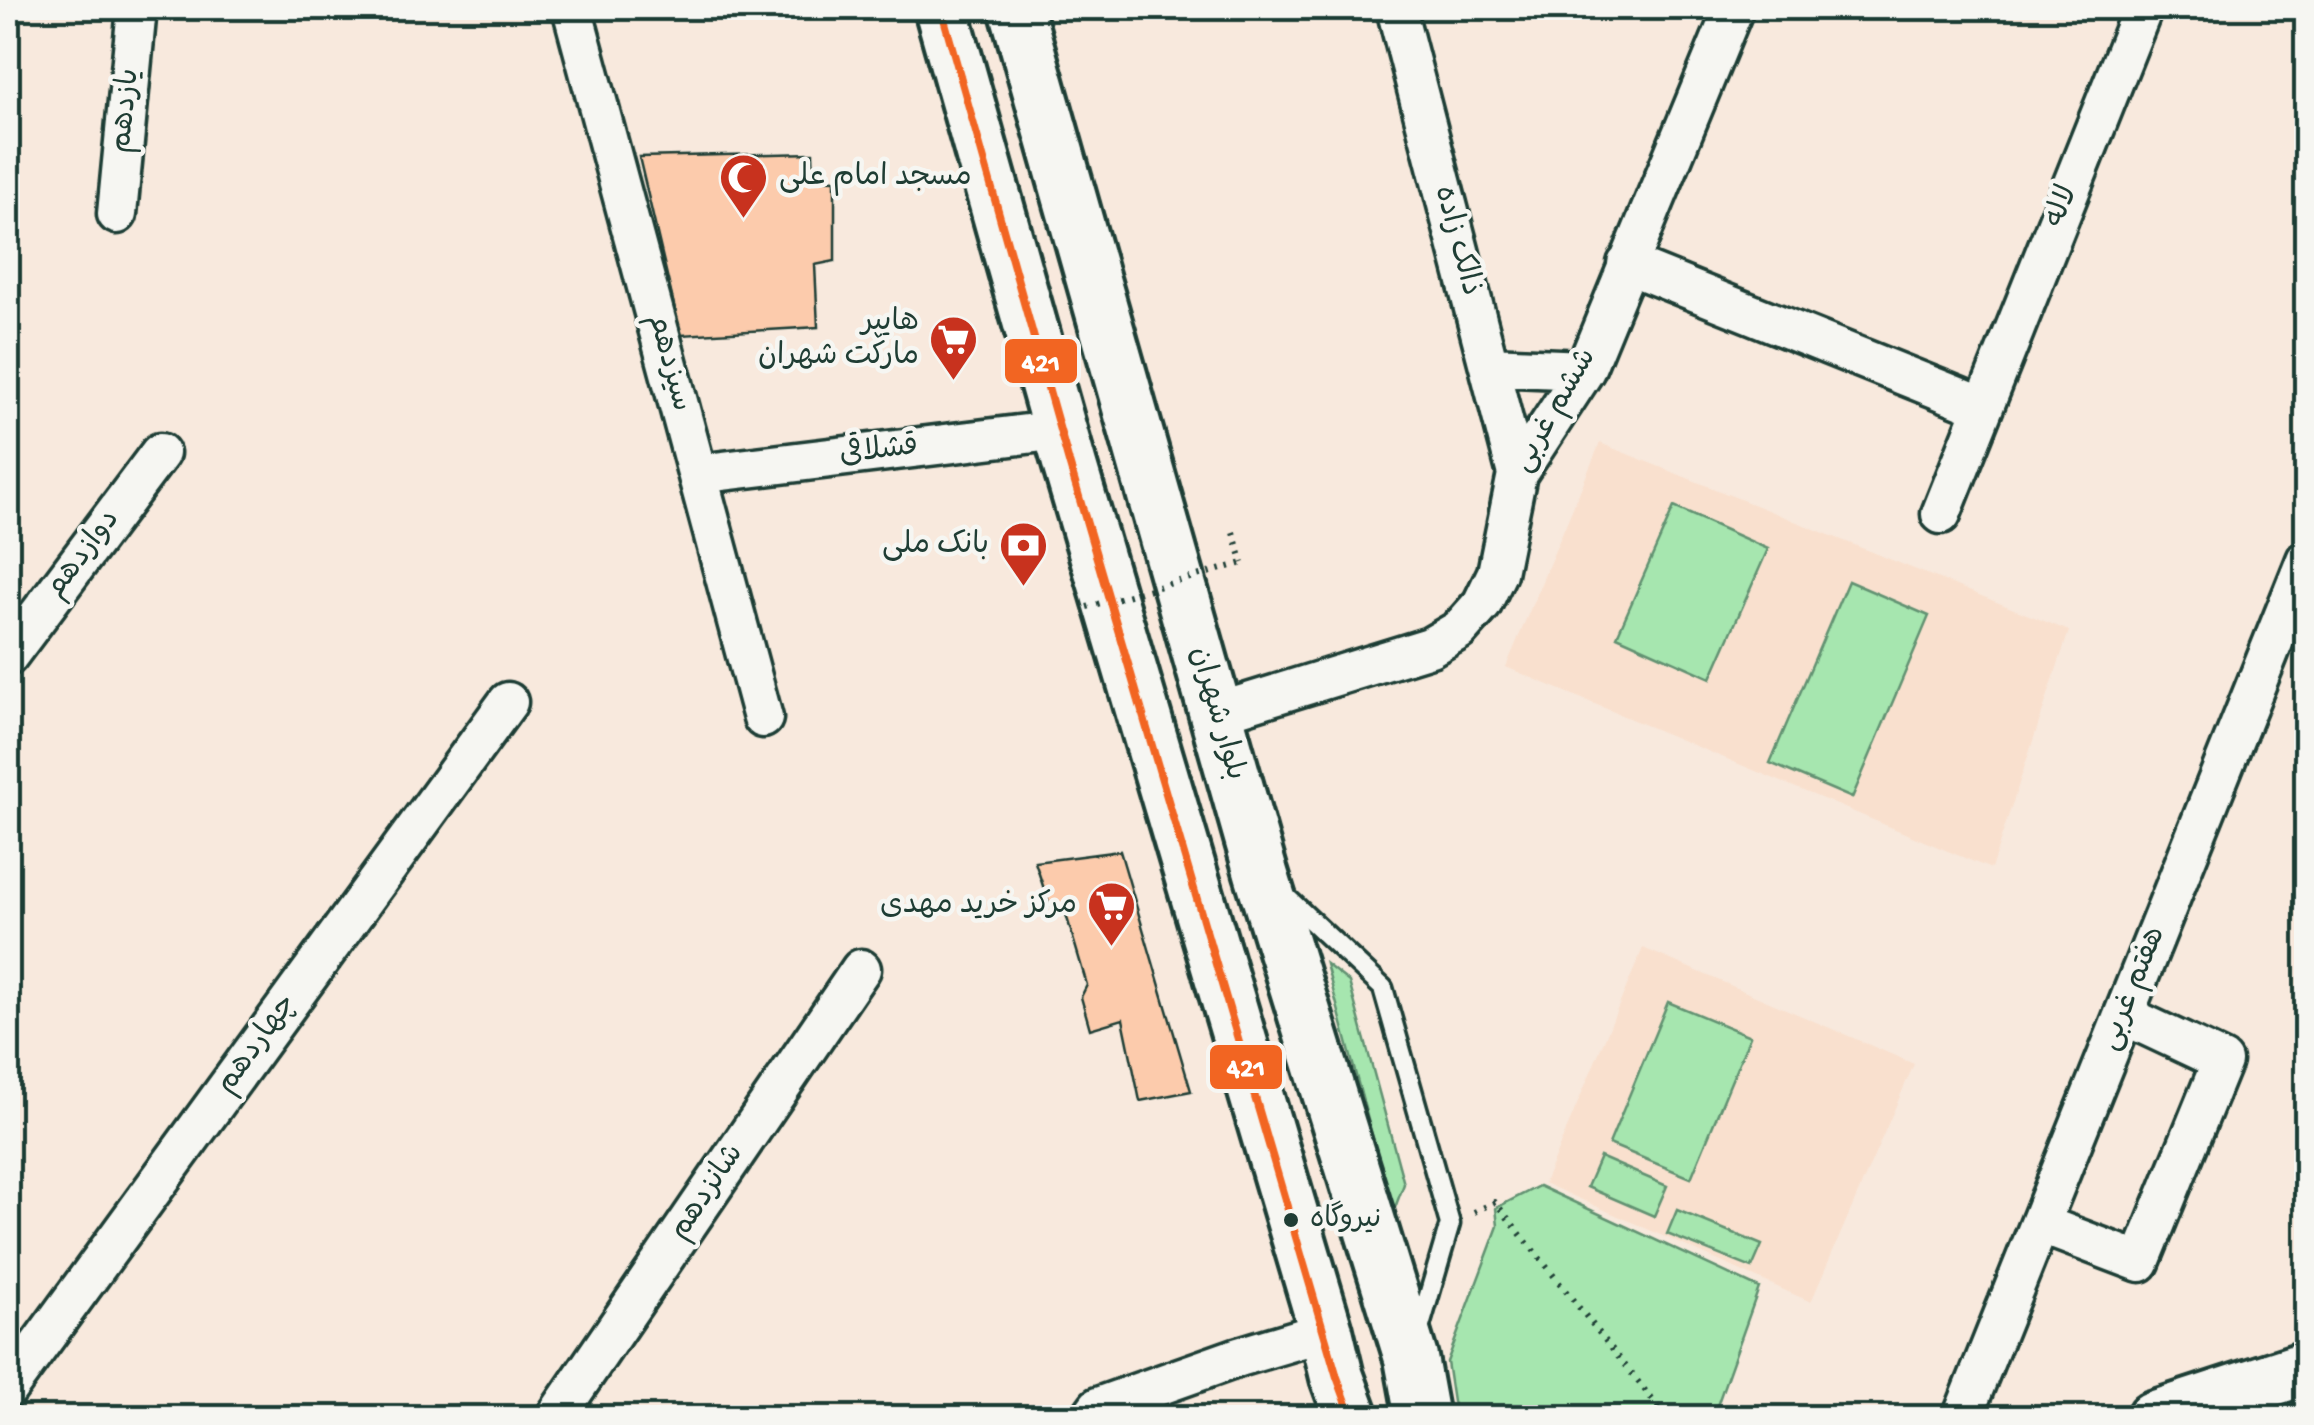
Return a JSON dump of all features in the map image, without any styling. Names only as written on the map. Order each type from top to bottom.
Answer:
[{"type":"street","name":"یازدهم","points":[[117,214],[137,8]]},
{"type":"street","name":"سیزدهم","points":[[572,8],[764,718]]},
{"type":"street","points":[[941,8],[1339,1386]]},
{"type":"street","name":"بلوار شهران","points":[[1016,8],[1261,873],[1411,1358],[1423,1415]]},
{"type":"street","name":"ذالک زاده","points":[[1396,8],[1516,474]]},
{"type":"street","name":"ششم غربی","points":[[1216,713],[1430,646],[1460,630],[1482,604],[1497,573],[1516,474],[1586,370],[1734,8]]},
{"type":"street","name":"لاله","points":[[1941,514],[2144,8]]},
{"type":"street","points":[[1627,264],[1983,407]]},
{"type":"street","points":[[1488,366],[1586,370]]},
{"type":"street","name":"قشلاقی","points":[[698,474],[1060,430]]},
{"type":"street","name":"دوازدهم","points":[[8,656],[160,453]]},
{"type":"street","name":"هفتم غربی","points":[[1962,1418],[2306,560]]},
{"type":"street","name":"چهاردهم","points":[[8,1388],[508,702]]},
{"type":"street","name":"شانزدهم","points":[[554,1418],[860,969]]},
{"type":"street","points":[[2040,1224],[2140,1262],[2222,1061],[2124,1015]]},
{"type":"street","points":[[1090,1418],[1098,1406],[1239,1356],[1339,1386]]},
{"type":"street","points":[[2153,1418],[2306,1368]]},
{"type":"lane","points":[[1261,873],[1383,988],[1450,1224],[1411,1358]]},
{"type":"path","points":[[1088,607],[1243,563],[1233,532]]},
{"type":"path","points":[[1450,1224],[1495,1202],[1668,1418]]},
{"type":"shaded area","points":[[1600,443],[2069,631],[1991,869],[1506,667]]},
{"type":"shaded area","points":[[1643,948],[1914,1064],[1811,1302],[1544,1183]]},
{"type":"green space","points":[[1674,507],[1768,549],[1711,678],[1617,636]]},
{"type":"green space","points":[[1848,581],[1929,616],[1852,798],[1770,763]]},
{"type":"green space","points":[[1326,964],[1349,982],[1404,1184],[1393,1213]]},
{"type":"green space","points":[[1668,1002],[1750,1036],[1691,1178],[1609,1144]]},
{"type":"green space","points":[[1600,1157],[1667,1186],[1654,1216],[1587,1187]]},
{"type":"green space","points":[[1539,1186],[1759,1288],[1713,1417],[1460,1417],[1453,1402],[1447,1362],[1498,1226],[1496,1208]]},
{"type":"green space","points":[[1677,1210],[1762,1245],[1752,1268],[1667,1234]]},
{"type":"building","name":"مسجد امام علی","points":[[813,153],[814,179],[835,180],[835,261],[815,265],[818,327],[681,335],[639,157]]},
{"type":"building","name":"مرکز خرید مهدی","points":[[1120,851],[1191,1091],[1140,1101],[1123,1019],[1090,1029],[1081,997],[1087,985],[1065,911],[1049,904],[1035,862]]},
{"type":"transit line","name":"421","points":[[941,8],[1070,466],[1352,1418]]},
{"type":"place","name":"مسجد امام علی","points":[[744,220]]},
{"type":"place","name":"هایپر مارکت شهران","points":[[954,382]]},
{"type":"place","name":"بانک ملی","points":[[1024,588]]},
{"type":"place","name":"مرکز خرید مهدی","points":[[1112,948]]},
{"type":"place","name":"نیروگاه","points":[[1291,1220]]}]
